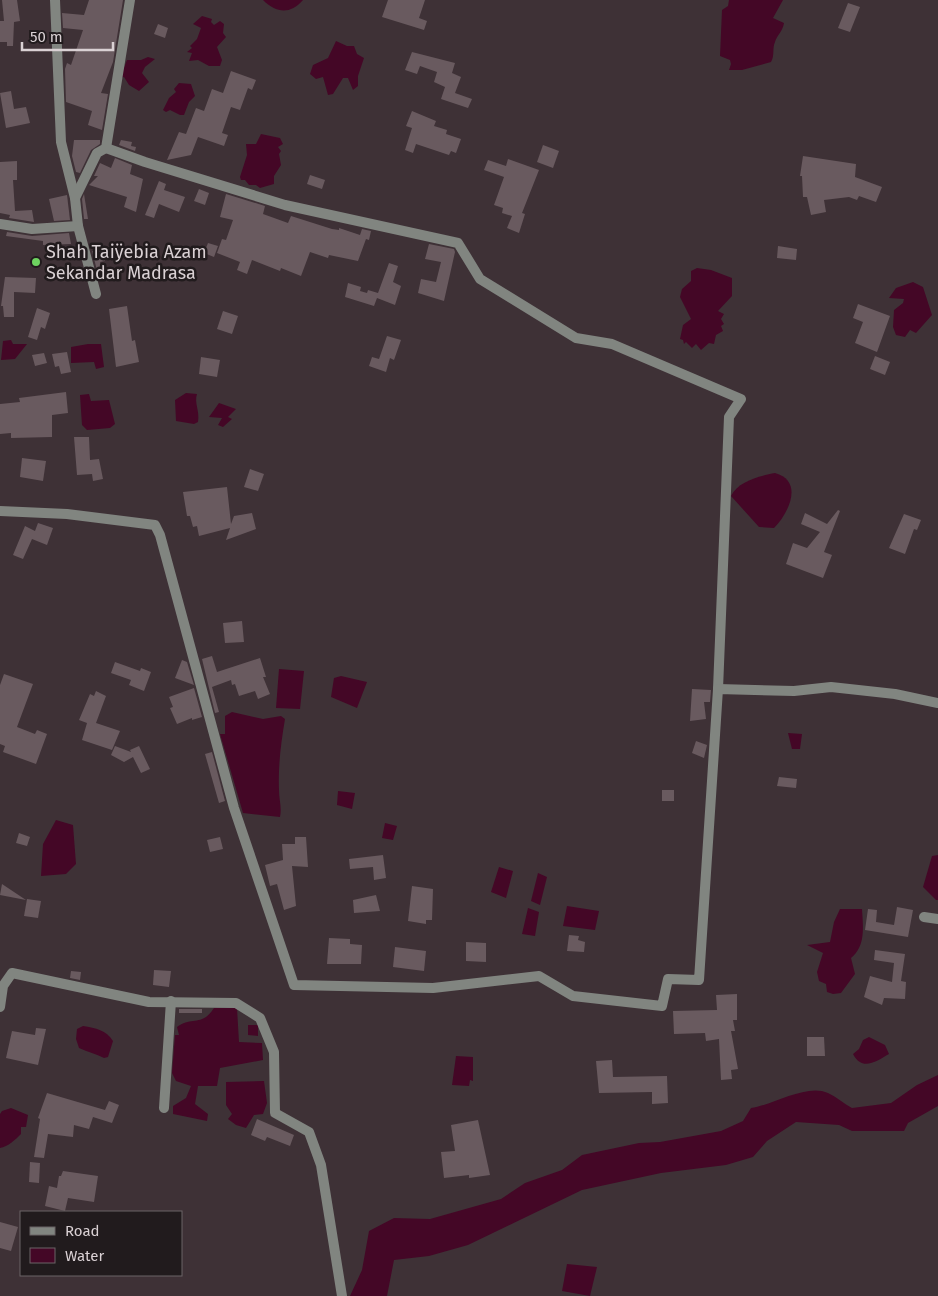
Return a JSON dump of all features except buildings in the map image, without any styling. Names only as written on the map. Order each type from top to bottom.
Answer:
[{"type":"street","points":[[54,0],[61,142],[75,198],[78,226],[96,294]]},
{"type":"street","points":[[106,148],[130,0]]},
{"type":"street","points":[[0,511],[67,514],[155,525],[160,535],[234,808],[294,985],[433,988],[539,976],[573,996],[662,1006],[668,979],[699,980],[718,688],[729,417],[742,398],[612,344],[576,338],[480,279],[458,243],[285,205],[145,162],[106,148],[97,153],[75,198]]},
{"type":"street","points":[[0,224],[32,229],[78,226]]},
{"type":"street","points":[[718,688],[794,691],[831,687],[922,698],[938,704]]},
{"type":"street","points":[[924,917],[938,919]]},
{"type":"street","points":[[0,1007],[3,986],[12,974],[149,1002],[236,1003],[260,1018],[274,1052],[275,1113],[308,1132],[321,1165],[342,1296]]},
{"type":"street","points":[[164,1108],[171,1001]]},
{"type":"water","points":[[263,0],[303,0],[288,10],[278,10]]},
{"type":"water","points":[[729,0],[783,0],[773,18],[784,23],[774,45],[771,62],[742,70],[729,70],[730,60],[720,56],[722,10],[728,6]]},
{"type":"water","points":[[202,16],[212,19],[211,22],[214,25],[220,21],[224,24],[223,33],[226,37],[217,47],[222,60],[220,66],[209,66],[198,60],[189,61],[192,53],[187,52],[192,48],[190,46],[197,39],[201,28],[193,24]]},
{"type":"water","points":[[336,41],[347,46],[354,46],[357,54],[364,58],[358,76],[358,86],[353,90],[348,78],[343,78],[333,94],[328,95],[323,77],[316,79],[310,74],[313,65],[328,58]]},
{"type":"water","points":[[148,57],[155,59],[145,67],[142,73],[149,82],[139,91],[129,85],[124,77],[120,78],[127,60],[141,60]]},
{"type":"water","points":[[179,83],[191,84],[195,96],[189,102],[184,115],[170,110],[166,112],[163,110],[169,98],[176,92],[174,89]]},
{"type":"water","points":[[261,134],[280,138],[283,144],[278,147],[281,151],[279,154],[281,165],[274,176],[274,184],[260,188],[256,185],[249,185],[245,180],[241,180],[240,177],[247,155],[246,144],[256,144]]},
{"type":"water","points":[[697,268],[711,270],[732,278],[732,296],[718,311],[724,314],[721,319],[724,324],[721,326],[723,331],[716,335],[714,344],[709,343],[701,350],[696,344],[692,348],[686,342],[684,344],[683,340],[680,339],[683,325],[691,319],[680,297],[682,289],[691,281],[691,271]]},
{"type":"water","points":[[913,282],[923,287],[932,315],[916,333],[910,330],[905,337],[896,335],[893,327],[894,310],[903,303],[904,299],[889,298],[896,288]]},
{"type":"water","points":[[11,340],[13,344],[27,344],[15,359],[1,360],[3,341]]},
{"type":"water","points":[[101,344],[104,367],[96,369],[94,362],[71,363],[71,347]]},
{"type":"water","points":[[186,393],[197,394],[198,422],[194,424],[176,421],[175,400]]},
{"type":"water","points":[[89,394],[91,401],[109,400],[115,424],[110,428],[87,430],[82,425],[80,395]]},
{"type":"water","points":[[219,403],[236,409],[228,417],[232,419],[223,427],[218,425],[222,418],[209,417]]},
{"type":"water","points":[[775,473],[784,477],[789,483],[791,498],[789,506],[780,522],[774,528],[759,527],[731,496],[744,483]]},
{"type":"water","points":[[279,669],[304,671],[300,709],[276,708]]},
{"type":"water","points":[[341,676],[367,682],[357,708],[331,697],[334,678]]},
{"type":"water","points":[[232,712],[263,719],[281,716],[285,719],[279,772],[280,817],[243,813],[220,734],[225,734],[225,716]]},
{"type":"water","points":[[788,733],[802,734],[800,749],[792,749]]},
{"type":"water","points":[[338,791],[355,793],[352,809],[337,805]]},
{"type":"water","points":[[56,820],[73,825],[76,864],[66,874],[41,876],[43,844]]},
{"type":"water","points":[[385,823],[397,826],[393,840],[382,838]]},
{"type":"water","points":[[938,855],[938,900],[936,900],[923,887],[932,856]]},
{"type":"water","points":[[499,867],[513,871],[506,898],[491,892]]},
{"type":"water","points":[[538,873],[547,877],[540,905],[531,901]]},
{"type":"water","points":[[567,906],[599,911],[595,930],[563,926]]},
{"type":"water","points":[[528,908],[539,912],[535,936],[522,934]]},
{"type":"water","points":[[840,909],[862,909],[862,936],[859,948],[851,958],[855,974],[841,993],[833,994],[827,992],[826,984],[819,981],[817,972],[823,953],[807,945],[830,942],[834,922]]},
{"type":"water","points":[[214,1008],[237,1008],[239,1042],[262,1043],[263,1060],[220,1068],[217,1086],[198,1086],[195,1104],[208,1114],[207,1121],[173,1114],[173,1106],[186,1098],[191,1086],[176,1081],[172,1073],[175,1035],[179,1035],[177,1027],[205,1017]]},
{"type":"water","points":[[248,1025],[258,1025],[258,1036],[248,1035]]},
{"type":"water","points":[[83,1026],[100,1030],[110,1037],[113,1041],[108,1057],[104,1058],[79,1048],[76,1039],[77,1029]]},
{"type":"water","points":[[869,1037],[885,1045],[889,1054],[875,1062],[865,1064],[861,1063],[853,1054],[859,1049],[863,1040]]},
{"type":"water","points":[[456,1056],[473,1057],[473,1081],[470,1080],[469,1086],[452,1085]]},
{"type":"water","points":[[938,1075],[938,1106],[908,1123],[904,1131],[852,1131],[839,1125],[796,1122],[767,1141],[753,1157],[726,1165],[661,1173],[582,1190],[468,1245],[429,1256],[394,1260],[387,1296],[350,1296],[362,1270],[369,1231],[394,1218],[430,1219],[501,1199],[525,1183],[562,1170],[582,1155],[639,1143],[660,1142],[721,1131],[743,1121],[751,1108],[800,1093],[820,1091],[828,1093],[852,1108],[891,1103],[917,1085]]},
{"type":"water","points":[[264,1081],[267,1103],[263,1114],[254,1115],[246,1128],[236,1125],[228,1119],[232,1114],[226,1105],[226,1082]]},
{"type":"water","points":[[11,1108],[28,1115],[26,1127],[21,1127],[21,1134],[9,1144],[0,1148],[0,1114],[2,1111]]},
{"type":"water","points":[[567,1264],[597,1267],[590,1296],[562,1291]]},
{"type":"place","name":"Shah Taiÿebia Azam Sekandar Madrasa","points":[[36,262]]}]
